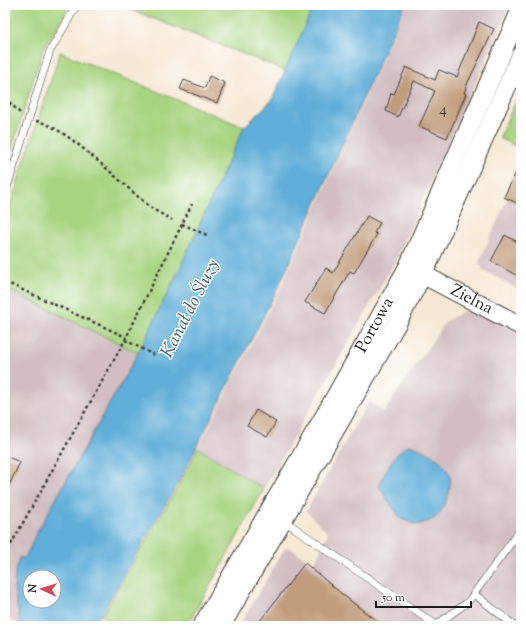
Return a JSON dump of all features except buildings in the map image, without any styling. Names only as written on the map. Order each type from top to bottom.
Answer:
[{"type":"street","name":"Portowa","points":[[221,626],[276,516],[415,270],[470,146],[521,10]]},
{"type":"street","name":"Portowa","points":[[470,146],[521,56]]},
{"type":"street","name":"Zielna","points":[[415,270],[521,326]]},
{"type":"street","name":"Portowa","points":[[202,626],[276,516]]},
{"type":"lane","points":[[5,194],[27,120],[50,51],[77,5]]},
{"type":"lane","points":[[276,516],[436,625],[468,602],[518,533]]},
{"type":"lane","points":[[474,594],[515,626]]},
{"type":"path","points":[[5,98],[27,120],[46,122],[88,153],[153,209],[172,220]]},
{"type":"path","points":[[5,555],[125,339],[192,204]]},
{"type":"path","points":[[182,224],[209,236]]},
{"type":"path","points":[[5,282],[125,339],[154,355]]},
{"type":"shaded area","points":[[410,5],[510,5],[398,256],[264,489],[198,448],[282,285],[405,8]]},
{"type":"shaded area","points":[[521,169],[521,291],[481,269],[482,267],[478,264]]},
{"type":"shaded area","points":[[5,288],[138,353],[35,536],[26,557],[15,572],[14,589],[21,619],[19,625],[5,616]]},
{"type":"shaded area","points":[[473,306],[521,331],[521,626],[239,626],[285,548],[290,548],[314,564],[328,533],[306,511],[369,401],[384,412],[446,321]]},
{"type":"green space","points":[[5,5],[71,5],[43,49],[5,171]]},
{"type":"green space","points":[[119,5],[314,5],[286,71]]},
{"type":"green space","points":[[60,52],[244,127],[178,272],[138,353],[5,288],[5,221]]},
{"type":"green space","points":[[521,90],[521,149],[499,138]]},
{"type":"green space","points":[[198,448],[264,489],[187,626],[109,626],[113,623],[102,616],[180,483]]},
{"type":"water","name":"Kanał do Śluzy","points":[[314,5],[405,5],[279,286],[179,481],[100,616],[92,626],[21,626],[14,589],[15,572],[19,558],[26,557],[35,536],[138,353],[178,272],[244,127],[272,100]]},
{"type":"water","points":[[409,445],[437,458],[446,467],[450,478],[449,490],[442,510],[435,518],[417,525],[401,519],[379,487],[394,458],[403,448]]}]
